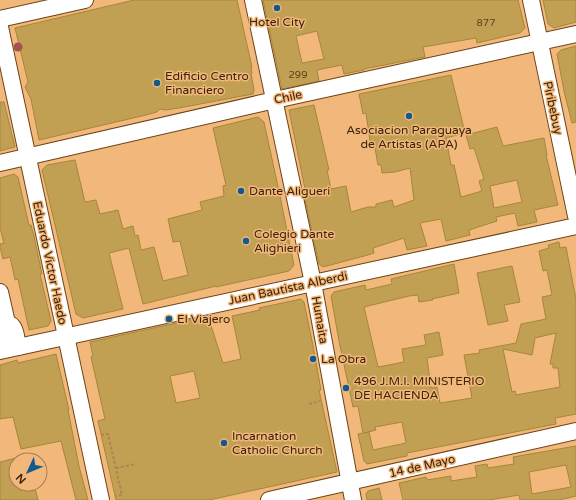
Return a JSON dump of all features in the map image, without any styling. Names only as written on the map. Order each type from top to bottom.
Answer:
[{"type":"street","points":[[0,19],[85,0]]},
{"type":"street","name":"Humaita","points":[[254,0],[313,283],[353,500]]},
{"type":"street","name":"Piribebuy","points":[[531,0],[576,216]]},
{"type":"street","name":"Eduardo Victor Haedo","points":[[0,26],[66,336],[108,498]]},
{"type":"street","name":"Chile","points":[[0,163],[275,100],[576,34]]},
{"type":"street","name":"Juan Bautista Alberdi","points":[[8,349],[576,226]]},
{"type":"street","points":[[0,292],[8,323],[3,325],[2,329],[8,349]]},
{"type":"street","name":"14 de Mayo","points":[[269,500],[576,431]]},
{"type":"path","points":[[309,404],[321,401]]},
{"type":"path","points":[[101,435],[108,434],[122,495],[108,498]]},
{"type":"path","points":[[116,468],[136,464]]},
{"type":"building","points":[[134,0],[237,0],[252,67],[251,73],[254,90],[253,94],[179,108],[165,110],[160,109],[157,112],[146,115],[39,140],[31,99],[25,87],[28,82],[15,28]]},
{"type":"building","points":[[263,0],[518,0],[525,28],[520,33],[477,43],[476,38],[423,47],[425,57],[344,74],[342,65],[317,70],[319,81],[282,89]],"holes":[[[317,31],[324,59],[302,63],[296,36]]]},
{"type":"building","points":[[543,0],[576,0],[576,22],[554,28],[548,24]]},
{"type":"building","points":[[576,46],[576,122],[572,123],[557,54],[561,50]]},
{"type":"building","points":[[451,75],[465,133],[446,138],[451,165],[454,165],[461,197],[482,191],[479,181],[484,179],[474,148],[470,149],[466,135],[497,127],[503,146],[544,138],[546,155],[558,205],[534,210],[537,222],[518,226],[515,213],[496,217],[497,221],[469,230],[470,235],[446,241],[441,219],[420,223],[427,246],[407,250],[404,238],[373,248],[374,253],[323,267],[319,264],[303,190],[305,189],[289,110],[314,105],[329,170],[327,170],[331,189],[346,186],[351,212],[368,207],[376,207],[376,204],[392,200],[394,207],[414,200],[410,168],[395,172],[382,173],[381,165],[378,165],[375,148],[371,148],[366,113],[363,114],[359,94]],"holes":[[[517,180],[522,202],[494,208],[490,186]]]},
{"type":"building","points":[[0,102],[4,102],[15,147],[0,151]]},
{"type":"building","points":[[258,117],[264,122],[294,265],[289,271],[216,286],[143,304],[129,248],[109,253],[123,309],[83,318],[76,314],[42,170],[47,165],[75,160],[85,202],[96,200],[100,214],[118,210],[123,229],[133,226],[135,236],[138,235],[141,250],[154,247],[163,281],[188,275],[180,241],[173,242],[168,219],[202,210],[200,202],[224,196],[223,186],[226,185],[213,128]]},
{"type":"building","points":[[14,174],[18,177],[29,225],[31,225],[34,236],[42,274],[40,274],[51,321],[48,326],[29,330],[18,279],[15,280],[10,257],[3,259],[0,247],[0,244],[4,243],[0,228],[0,178]]},
{"type":"building","points":[[559,242],[560,248],[566,247],[576,299],[576,414],[555,418],[556,424],[407,453],[407,456],[367,464],[364,461],[358,434],[363,433],[358,406],[353,407],[339,341],[331,296],[334,292],[365,285],[366,290],[392,284],[391,279],[454,264],[459,293],[419,302],[418,295],[409,296],[364,307],[378,367],[404,362],[402,349],[426,345],[424,335],[439,332],[443,355],[427,358],[431,388],[437,387],[440,403],[472,398],[464,355],[480,353],[479,350],[516,343],[521,324],[546,319],[542,297],[552,295],[547,270],[543,271],[539,251],[549,248],[548,245]],"holes":[[[556,333],[550,364],[553,364],[553,368],[558,368],[560,387],[516,395],[515,391],[512,392],[503,349],[532,355],[535,338]],[[402,422],[406,443],[373,450],[369,432],[364,433],[376,430],[375,427]]]},
{"type":"building","points":[[512,266],[520,302],[504,305],[508,321],[488,325],[477,273]]},
{"type":"building","points":[[301,299],[304,302],[321,390],[319,390],[337,472],[209,500],[116,500],[98,421],[105,419],[91,357],[93,356],[90,342],[208,316],[223,363],[241,359],[232,316],[260,310],[259,308]],"holes":[[[194,371],[200,398],[176,403],[170,376]]]},
{"type":"building","points":[[56,354],[69,410],[79,466],[88,500],[76,500],[61,441],[21,449],[13,417],[0,419],[0,365],[17,360],[18,363]]},
{"type":"building","points":[[576,446],[576,496],[559,500],[520,500],[519,495],[489,500],[403,500],[399,483],[426,477],[427,480],[451,476],[451,481],[477,477],[475,466],[487,464],[488,468],[514,464],[513,457]],"holes":[[[566,465],[571,487],[532,494],[529,472]]]},
{"type":"building","points":[[8,460],[8,492],[36,492],[38,500],[0,500],[0,462]]},
{"type":"building","points":[[379,488],[382,500],[367,500],[366,494],[368,491]]},
{"type":"place","name":"Hotel City","points":[[277,8]]},
{"type":"place","name":"Ediﬁcio Centro Financiero","points":[[157,83]]},
{"type":"place","name":"Asociacion Paraguaya de Artistas (APA)","points":[[409,116]]},
{"type":"place","name":"Dante Aligueri","points":[[241,191]]},
{"type":"place","name":"Colegio Dante Alighieri","points":[[246,241]]},
{"type":"place","name":"El Viajero","points":[[169,319]]},
{"type":"place","name":"La Obra","points":[[313,359]]},
{"type":"place","name":"496 J.M.I. MINISTERIO DE HACIENDA","points":[[346,388]]},
{"type":"place","name":"Incarnation Catholic Church","points":[[224,443]]}]
